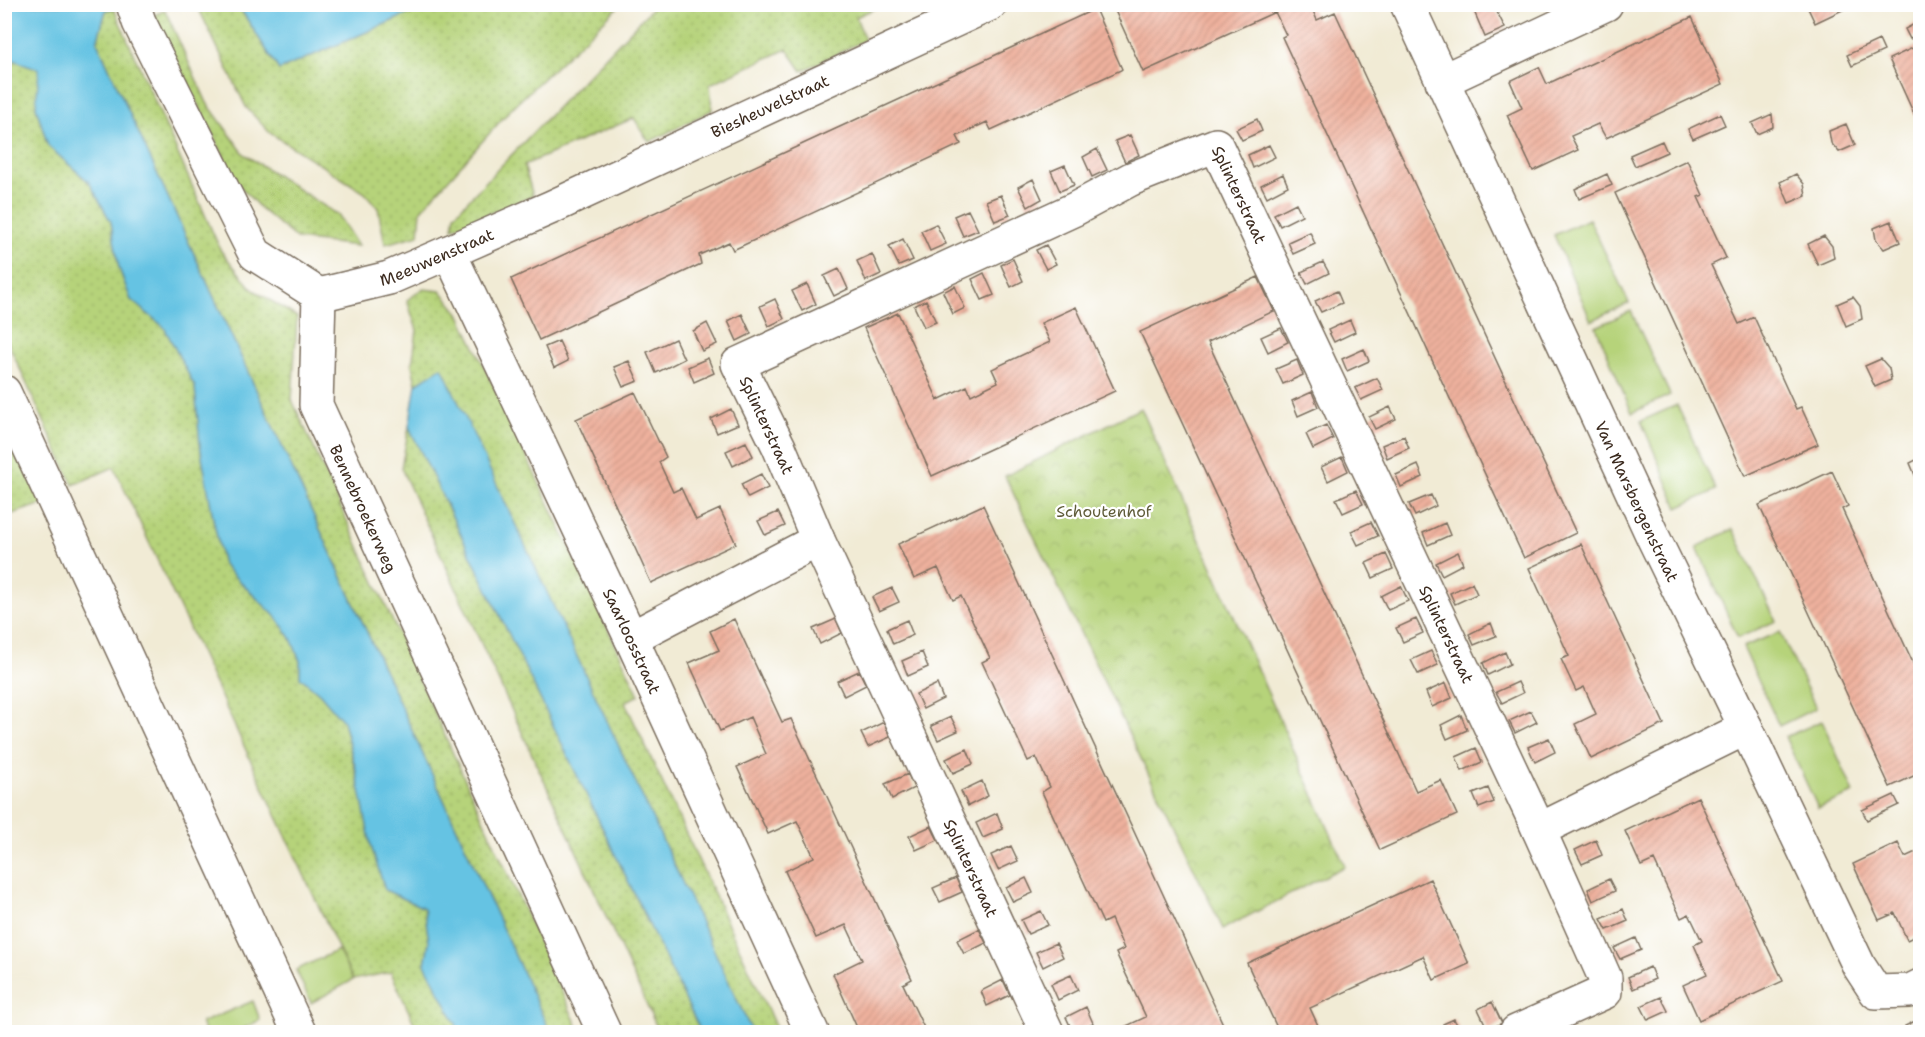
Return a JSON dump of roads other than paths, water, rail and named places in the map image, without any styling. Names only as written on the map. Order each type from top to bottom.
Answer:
[{"type":"street","name":"Biesheuvelstraat","points":[[552,207],[990,4]]},
{"type":"street","name":"Van Marsbergenstraat","points":[[1407,4],[1654,540],[1859,966],[1876,992],[1910,990],[1920,986]]},
{"type":"street","points":[[1442,81],[1606,4]]},
{"type":"street","points":[[136,13],[255,254],[319,295]]},
{"type":"street","name":"Splinterstraat","points":[[1047,1032],[818,540],[779,447],[738,364],[1064,214],[1131,179],[1216,145],[1539,830],[1605,978],[1605,992],[1516,1032]]},
{"type":"street","name":"Meeuwenstraat","points":[[319,295],[389,278],[552,207]]},
{"type":"street","name":"Saarloosstraat","points":[[449,252],[631,638],[812,1032]]},
{"type":"street","name":"Bennebroekerweg","points":[[319,295],[316,405],[604,1032]]},
{"type":"street","points":[[4,392],[299,1032]]},
{"type":"street","points":[[631,638],[818,540]]},
{"type":"street","points":[[1539,830],[1746,728]]},
{"type":"water","points":[[5,5],[124,5],[106,10],[97,42],[550,1032],[460,1032],[425,964],[429,942],[424,908],[385,890],[371,846],[356,770],[343,721],[320,694],[300,677],[300,661],[291,638],[278,619],[223,565],[200,445],[195,387],[164,327],[131,300],[119,268],[111,222],[89,182],[48,146],[36,107],[39,69],[5,57]]},
{"type":"water","points":[[238,5],[429,5],[279,70]]},
{"type":"water","points":[[442,367],[752,1032],[701,1032],[409,427],[416,384]]},
{"type":"park label","name":"Schoutenhof","points":[[1104,511]]}]
